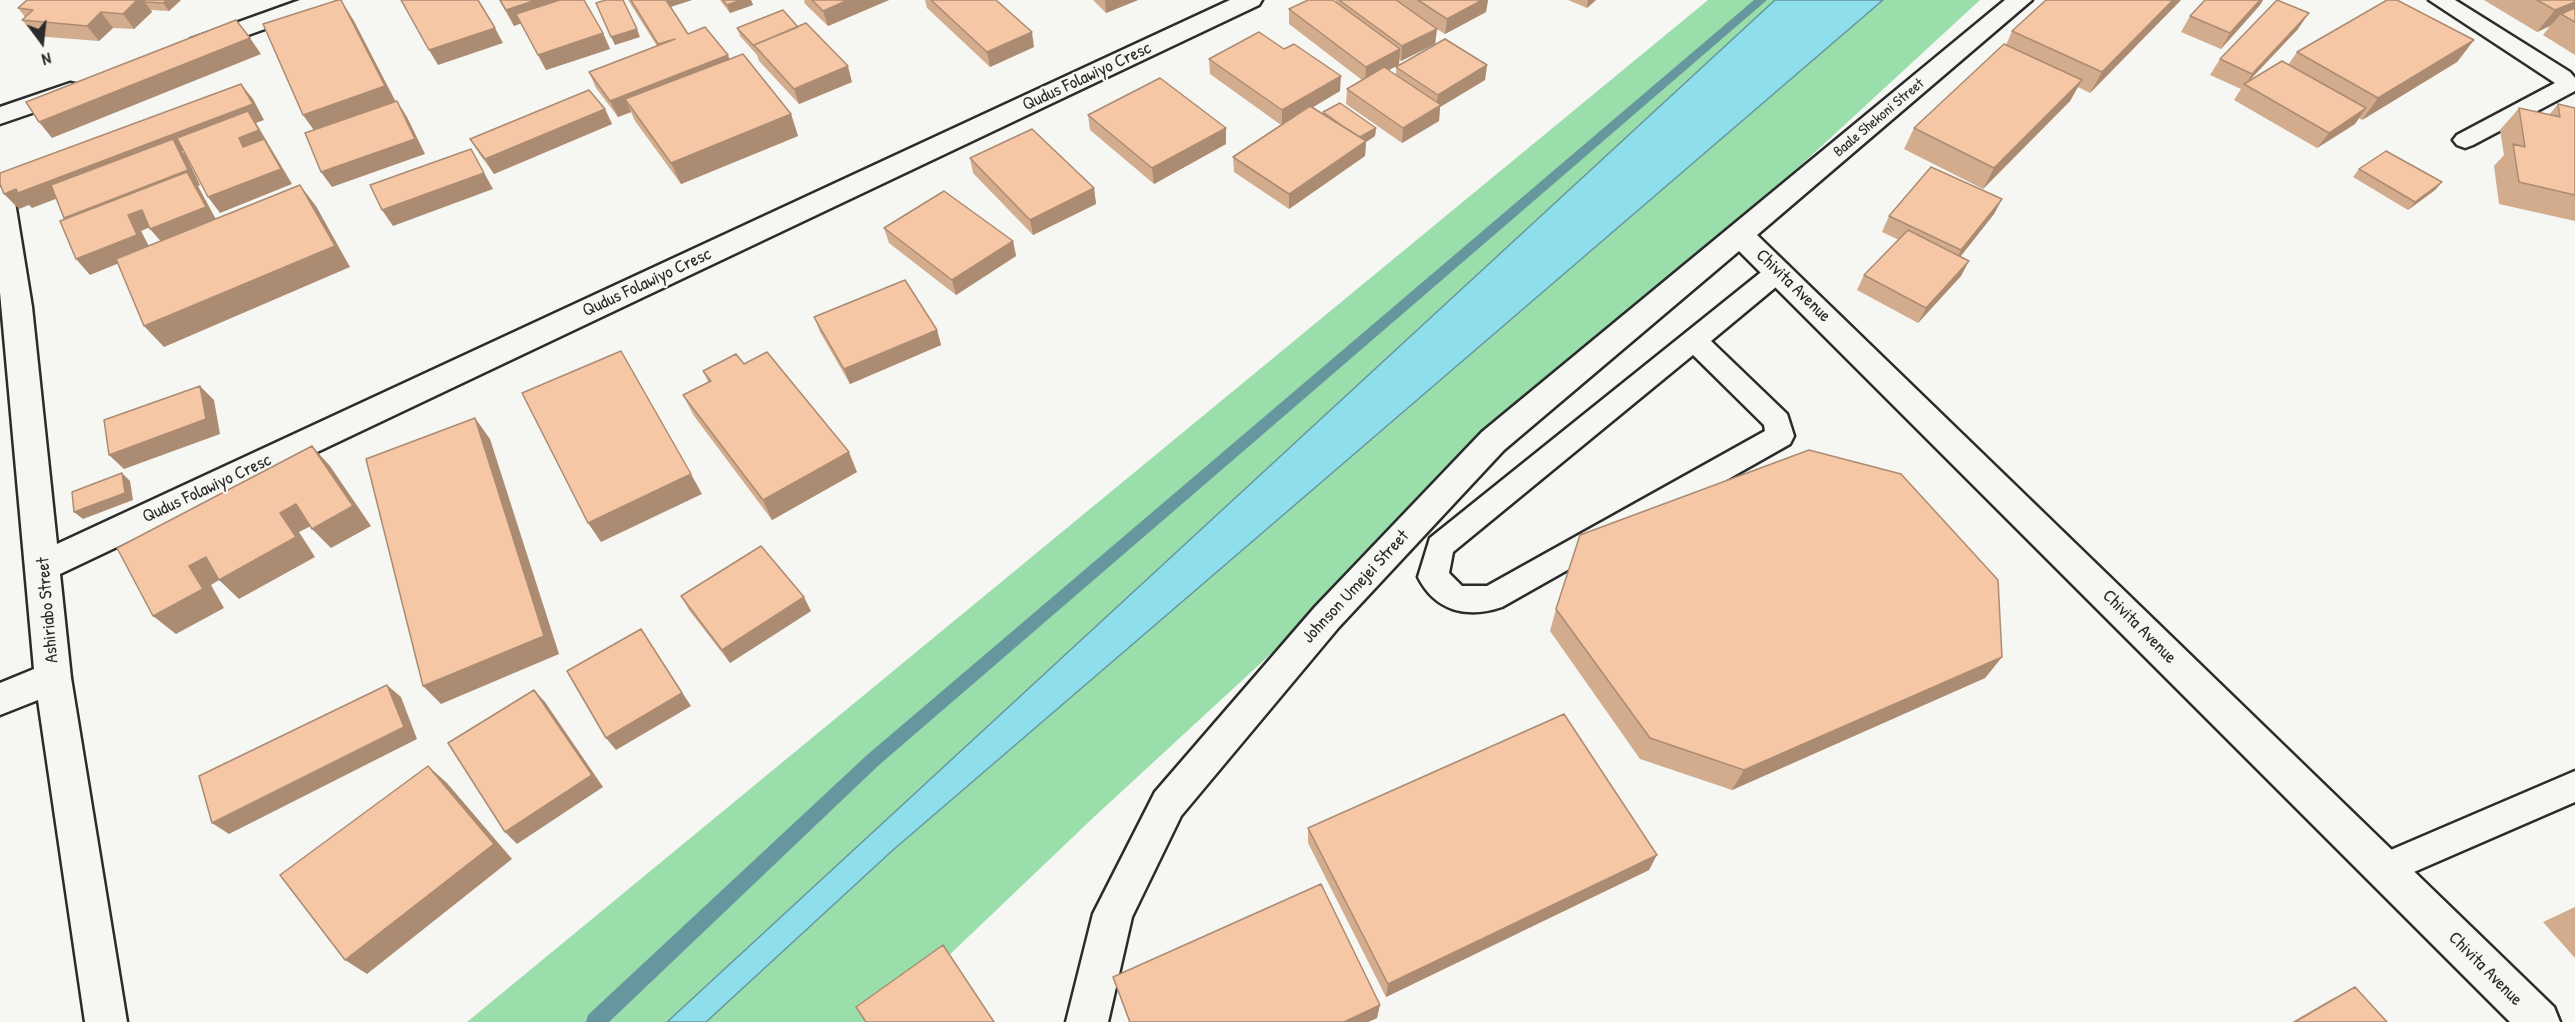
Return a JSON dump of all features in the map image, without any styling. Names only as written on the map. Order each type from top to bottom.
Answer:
[{"type":"street","points":[[176,53],[322,0]]},
{"type":"street","name":"Qudus Folawiyo Cresc","points":[[44,566],[1250,0]]},
{"type":"street","name":"Baale Shekoni Street","points":[[1738,234],[2020,0]]},
{"type":"street","points":[[0,116],[88,85]]},
{"type":"street","name":"Ashiriabo Street","points":[[0,196],[17,307],[44,566],[53,678],[106,1022]]},
{"type":"street","name":"Chivita Avenue","points":[[1738,234],[1779,271],[2539,1022]]},
{"type":"street","name":"Johnson Umejei Street","points":[[1087,1022],[1113,914],[1168,804],[1327,617],[1493,441],[1738,234]]},
{"type":"street","points":[[0,699],[53,678]]},
{"type":"lane","points":[[2440,0],[2562,77],[2569,86],[2465,140]]},
{"type":"lane","points":[[1693,339],[1777,421],[1780,436],[1491,598],[1455,599],[1433,577],[1440,546],[1693,339],[1779,271]]},
{"type":"lane","points":[[2384,869],[2575,786]]},
{"type":"green space","points":[[1708,0],[1775,0],[667,1022],[467,1022]]},
{"type":"green space","points":[[1883,0],[1980,0],[1095,816],[879,1022],[706,1022],[893,850]]},
{"type":"water","points":[[1775,0],[1883,0],[893,850],[706,1022],[667,1022]]},
{"type":"building","points":[[27,0],[137,0],[123,14],[101,12],[87,26],[22,20],[33,10],[18,8]]},
{"type":"building","points":[[143,0],[167,0],[163,3]]},
{"type":"building","points":[[341,0],[385,86],[303,115],[263,24]]},
{"type":"building","points":[[401,0],[478,0],[495,28],[429,50]]},
{"type":"building","points":[[500,0],[536,0],[506,10]]},
{"type":"building","points":[[560,0],[584,0],[603,33],[538,55],[516,14]]},
{"type":"building","points":[[606,0],[623,0],[637,29],[611,37],[596,3]]},
{"type":"building","points":[[631,0],[666,0],[688,34],[705,27],[728,55],[610,101],[589,72],[675,39],[658,44]]},
{"type":"building","points":[[723,0],[741,0],[727,5]]},
{"type":"building","points":[[812,0],[848,0],[823,11]]},
{"type":"building","points":[[931,0],[996,0],[1032,32],[987,52]]},
{"type":"building","points":[[1308,0],[1333,0],[1400,49],[1366,67],[1289,9]]},
{"type":"building","points":[[1339,0],[1396,0],[1437,29],[1402,46]]},
{"type":"building","points":[[1418,0],[1482,0],[1447,19]]},
{"type":"building","points":[[2046,0],[2173,0],[2102,72],[2012,31]]},
{"type":"building","points":[[2205,0],[2260,0],[2230,33],[2190,16]]},
{"type":"building","points":[[2277,0],[2309,13],[2252,74],[2220,59]]},
{"type":"building","points":[[2387,0],[2397,0],[2474,40],[2378,98],[2297,52]]},
{"type":"building","points":[[2537,0],[2575,0],[2575,2],[2555,10]]},
{"type":"building","points":[[2575,8],[2575,22],[2561,14]]},
{"type":"building","points":[[783,10],[798,27],[754,46],[737,28]]},
{"type":"building","points":[[236,20],[250,38],[39,122],[26,102]]},
{"type":"building","points":[[806,23],[848,66],[794,89],[754,45]]},
{"type":"building","points":[[1259,32],[1284,49],[1294,44],[1341,76],[1282,110],[1209,59]]},
{"type":"building","points":[[1445,39],[1487,65],[1438,95],[1396,67]]},
{"type":"building","points":[[2004,44],[2082,80],[1994,168],[1914,128]]},
{"type":"building","points":[[743,54],[791,114],[671,163],[625,99]]},
{"type":"building","points":[[2282,61],[2366,108],[2329,133],[2244,84]]},
{"type":"building","points":[[1384,67],[1441,105],[1403,128],[1347,89]]},
{"type":"building","points":[[1160,78],[1226,128],[1152,168],[1088,115]]},
{"type":"building","points":[[241,84],[253,104],[18,193],[16,189],[4,194],[0,184],[0,173]]},
{"type":"building","points":[[589,90],[605,109],[485,159],[470,139]]},
{"type":"building","points":[[397,101],[415,139],[321,172],[305,133]]},
{"type":"building","points":[[1340,103],[1376,128],[1360,137],[1323,112]]},
{"type":"building","points":[[2558,104],[2575,108],[2575,195],[2519,182],[2513,144],[2525,147],[2519,108],[2560,117]]},
{"type":"building","points":[[1310,106],[1366,141],[1289,194],[1233,157]]},
{"type":"building","points":[[248,111],[259,130],[239,138],[243,147],[264,139],[281,169],[208,197],[177,138]]},
{"type":"building","points":[[1032,129],[1094,188],[1030,220],[970,158]]},
{"type":"building","points":[[173,139],[188,170],[64,218],[51,185]]},
{"type":"building","points":[[471,149],[484,173],[382,210],[370,185]]},
{"type":"building","points":[[2386,151],[2442,182],[2415,202],[2359,169]]},
{"type":"building","points":[[1931,167],[2002,199],[1961,250],[1889,216]]},
{"type":"building","points":[[187,172],[206,207],[150,229],[142,210],[128,215],[137,235],[76,259],[60,221]]},
{"type":"building","points":[[300,185],[335,246],[144,326],[116,259]]},
{"type":"building","points":[[944,191],[1013,241],[952,280],[884,228]]},
{"type":"building","points":[[1908,230],[1969,261],[1926,308],[1864,275]]},
{"type":"building","points":[[905,280],[937,330],[844,369],[814,317]]},
{"type":"building","points":[[621,351],[691,474],[588,523],[522,393]]},
{"type":"building","points":[[767,352],[849,452],[763,500],[683,395],[711,381],[703,371],[736,354],[744,364]]},
{"type":"building","points":[[200,386],[206,419],[109,455],[104,420]]},
{"type":"building","points":[[475,418],[544,636],[423,686],[366,459]]},
{"type":"building","points":[[312,446],[353,506],[312,529],[296,504],[280,513],[296,537],[219,580],[206,557],[189,566],[203,589],[153,616],[117,548]]},
{"type":"building","points":[[1809,450],[1901,474],[1998,580],[2002,657],[1744,770],[1650,738],[1556,609],[1580,535]]},
{"type":"building","points":[[122,473],[125,493],[74,512],[72,492]]},
{"type":"building","points":[[761,546],[804,597],[722,650],[681,596]]},
{"type":"building","points":[[641,629],[682,693],[606,738],[567,671]]},
{"type":"building","points":[[387,685],[404,727],[212,823],[199,776]]},
{"type":"building","points":[[534,690],[592,775],[505,832],[448,743]]},
{"type":"building","points":[[1564,714],[1657,855],[1388,984],[1308,828]]},
{"type":"building","points":[[428,766],[494,844],[345,960],[280,875]]},
{"type":"building","points":[[1321,884],[1380,1005],[1344,1022],[1130,1022],[1113,977]]},
{"type":"building","points":[[943,945],[994,1022],[866,1022],[856,1007]]},
{"type":"building","points":[[2355,987],[2387,1022],[2295,1022]]},
{"type":"waterway","points":[[595,1022],[873,760],[1761,0]]}]
